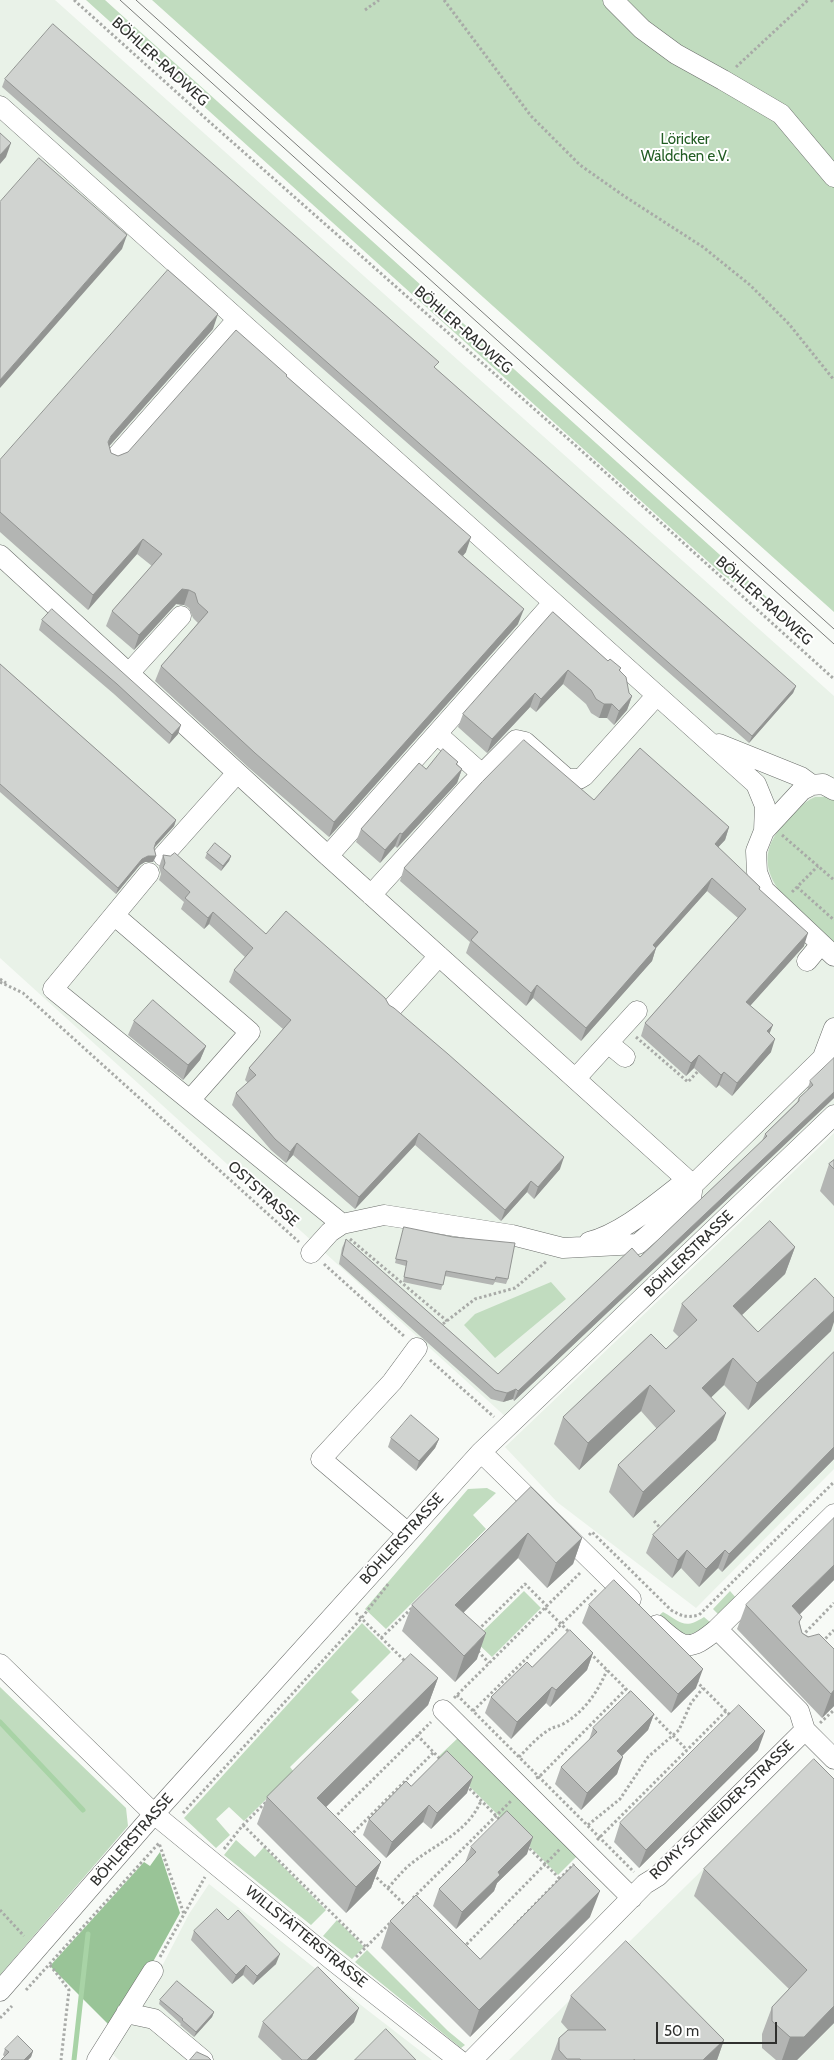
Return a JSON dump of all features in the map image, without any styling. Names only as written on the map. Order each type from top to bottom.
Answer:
[{"type":"street","points":[[613,0],[642,29],[676,54],[781,114],[834,177]]},
{"type":"street","points":[[0,106],[553,604],[756,784],[765,806],[764,831],[756,851],[757,872],[764,890],[828,950],[806,961]]},
{"type":"street","points":[[114,459],[237,320]]},
{"type":"street","points":[[0,555],[328,856],[690,1182]]},
{"type":"street","points":[[328,856],[553,604]]},
{"type":"street","points":[[128,673],[181,616]]},
{"type":"street","points":[[371,895],[512,743],[520,740],[567,778],[579,779],[584,776],[657,695]]},
{"type":"street","points":[[437,734],[482,774]]},
{"type":"street","points":[[708,740],[801,777],[812,785]]},
{"type":"street","points":[[163,856],[237,773]]},
{"type":"street","points":[[764,831],[802,790],[812,785],[823,784],[834,790]]},
{"type":"street","points":[[148,872],[53,989],[342,1224]]},
{"type":"street","points":[[114,915],[250,1032],[190,1100]]},
{"type":"street","points":[[392,1008],[439,956]]},
{"type":"street","points":[[576,1078],[637,1011]]},
{"type":"street","points":[[311,1253],[330,1232],[342,1224],[384,1215],[512,1235],[563,1248],[601,1239],[690,1182],[828,1053],[834,1028]]},
{"type":"street","points":[[608,1043],[625,1057]]},
{"type":"street","name":"BÖHLERSTRASSE","points":[[6,1998],[37,1951],[154,1814],[481,1452],[834,1116]]},
{"type":"street","points":[[408,1533],[322,1459],[392,1382],[417,1348]]},
{"type":"street","points":[[481,1452],[676,1642],[688,1646],[700,1643],[717,1629],[834,1514]]},
{"type":"street","points":[[717,1629],[773,1677],[799,1711],[805,1730]]},
{"type":"street","name":"WILLSTÄTTERSTRASSE","points":[[0,1664],[154,1814],[459,2060]]},
{"type":"street","points":[[442,1710],[632,1898]]},
{"type":"street","name":"ROMY-SCHNEIDER-STRASSE","points":[[472,2060],[645,1884],[658,1876],[805,1730],[834,1759]]},
{"type":"street","points":[[103,2057],[126,2013],[153,1971]]},
{"type":"street","points":[[126,2013],[154,2019],[203,2060]]},
{"type":"path","name":"BÖHLER-RADWEG","points":[[74,0],[575,445],[834,679]]},
{"type":"path","points":[[365,10],[379,0]]},
{"type":"path","points":[[444,0],[531,116],[580,165],[703,247],[750,285],[789,324],[834,380]]},
{"type":"path","points":[[723,80],[808,0]]},
{"type":"path","points":[[831,0],[834,3]]},
{"type":"path","points":[[764,831],[781,834],[834,880]]},
{"type":"path","points":[[780,905],[818,866]]},
{"type":"path","points":[[797,887],[834,920]]},
{"type":"path","name":"OSTSTRASSE","points":[[0,981],[30,999],[506,1428]]},
{"type":"path","points":[[623,1026],[688,1082],[701,1067]]},
{"type":"path","points":[[342,1224],[350,1239],[447,1321]]},
{"type":"path","points":[[417,1348],[424,1340],[475,1299],[515,1288],[563,1248]]},
{"type":"path","points":[[577,1546],[592,1532],[670,1610],[689,1618],[699,1615],[834,1482]]},
{"type":"path","points":[[654,1521],[667,1535]]},
{"type":"path","points":[[333,1820],[592,1561]]},
{"type":"path","points":[[473,1711],[609,1577]]},
{"type":"path","points":[[183,1813],[361,1619],[391,1581]]},
{"type":"path","points":[[474,1635],[525,1584],[574,1637]]},
{"type":"path","points":[[345,1602],[411,1667]]},
{"type":"path","points":[[805,1638],[802,1635],[834,1603]]},
{"type":"path","points":[[381,1638],[415,1604]]},
{"type":"path","points":[[821,1642],[834,1630]]},
{"type":"path","points":[[473,1647],[489,1663]]},
{"type":"path","points":[[588,1650],[633,1696]]},
{"type":"path","points":[[398,1668],[405,1661]]},
{"type":"path","points":[[505,1772],[537,1739],[551,1729],[563,1724],[588,1704],[608,1670]]},
{"type":"path","points":[[690,1675],[738,1723]]},
{"type":"path","points":[[588,1825],[620,1798],[648,1758],[674,1736],[684,1722],[691,1704],[703,1688]]},
{"type":"path","points":[[399,1913],[522,1789],[533,1779],[539,1777],[626,1689]]},
{"type":"path","points":[[457,1695],[645,1884]]},
{"type":"path","points":[[646,1709],[687,1750]]},
{"type":"path","points":[[512,1928],[726,1711]]},
{"type":"path","points":[[417,1735],[447,1766]]},
{"type":"path","points":[[350,1836],[434,1752]]},
{"type":"path","points":[[461,1780],[503,1823]]},
{"type":"path","points":[[153,1971],[214,1862],[243,1825],[270,1798]]},
{"type":"path","points":[[388,1888],[411,1864],[462,1829],[470,1820],[481,1801]]},
{"type":"path","points":[[243,1825],[366,1947]]},
{"type":"path","points":[[25,1992],[159,1843],[184,1914]]},
{"type":"path","points":[[524,1844],[566,1885]]},
{"type":"path","points":[[462,1948],[561,1848]]},
{"type":"path","points":[[368,1869],[412,1912]]},
{"type":"path","points":[[0,1910],[69,1990],[61,2060]]},
{"type":"path","points":[[344,1969],[392,1920]]},
{"type":"path","points":[[0,2018],[6,1998]]},
{"type":"shaded area","points":[[0,0],[55,0],[834,696],[834,1108],[507,1418],[0,958]]},
{"type":"shaded area","points":[[834,1133],[834,1469],[696,1608],[557,1502],[505,1447]]},
{"type":"shaded area","points":[[807,1767],[834,1793],[834,2060],[509,2060]]},
{"type":"shaded area","points":[[209,1884],[432,2060],[119,2060],[108,2050],[157,1976],[189,1914]]},
{"type":"green space","points":[[86,0],[105,0],[812,638],[722,574]]},
{"type":"green space","name":"Löricker Wäldchen e.V.","points":[[152,0],[834,0],[834,612]]},
{"type":"green space","points":[[815,797],[834,799],[834,943],[791,905],[779,890],[771,875],[768,859],[772,842],[784,824],[802,805]]},
{"type":"green space","points":[[551,1282],[566,1299],[495,1358],[464,1325],[475,1314]]},
{"type":"green space","points":[[487,1488],[496,1493],[473,1515],[486,1529],[386,1629],[365,1609],[468,1489]]},
{"type":"green space","points":[[524,1591],[541,1608],[492,1657],[474,1640]]},
{"type":"green space","points":[[730,1591],[737,1599],[720,1616],[713,1609]]},
{"type":"green space","points":[[663,1612],[687,1624],[704,1617],[711,1623],[689,1635],[678,1633],[656,1618]]},
{"type":"green space","points":[[362,1623],[391,1652],[351,1692],[359,1700],[290,1767],[294,1772],[244,1821],[229,1807],[216,1819],[230,1835],[216,1848],[184,1818]]},
{"type":"green space","points":[[0,1687],[126,1808],[128,1826],[0,1975]]},
{"type":"green space","points":[[459,1737],[577,1856],[558,1875],[439,1756]]},
{"type":"green space","points":[[236,1840],[255,1857],[264,1847],[326,1910],[311,1925],[224,1855]]},
{"type":"green space","points":[[160,1852],[180,1913],[149,1969],[112,2028],[50,1966],[144,1862],[150,1866]]},
{"type":"green space","points":[[337,1920],[364,1947],[352,1959],[323,1936]]},
{"type":"green space","points":[[367,1950],[448,2031],[465,2045],[461,2048],[355,1962]]},
{"type":"building","points":[[53,24],[439,362],[434,367],[796,686],[752,736],[5,79]]},
{"type":"building","points":[[0,133],[11,143],[0,155]]},
{"type":"building","points":[[39,158],[127,235],[0,380],[0,202]]},
{"type":"building","points":[[168,270],[218,314],[111,436],[108,442],[111,453],[118,456],[128,452],[236,330],[471,537],[458,552],[524,609],[334,822],[255,753],[161,666],[208,612],[198,603],[195,593],[182,589],[139,635],[112,611],[162,554],[143,539],[93,595],[0,512],[0,460]]},
{"type":"building","points":[[52,609],[181,725],[172,735],[117,684],[42,620]]},
{"type":"building","points":[[553,612],[608,661],[610,659],[621,668],[619,670],[626,677],[629,693],[632,696],[619,711],[612,704],[604,704],[596,699],[591,690],[568,670],[541,699],[535,693],[492,739],[463,714]]},
{"type":"building","points":[[0,664],[176,820],[156,842],[154,848],[156,856],[148,856],[142,859],[118,888],[0,784]]},
{"type":"building","points":[[524,740],[594,800],[640,748],[729,827],[715,844],[760,887],[759,889],[808,933],[746,1002],[773,1025],[767,1031],[775,1039],[737,1083],[724,1072],[721,1075],[699,1055],[691,1063],[645,1023],[746,909],[712,878],[653,945],[656,948],[586,1028],[537,985],[531,993],[471,940],[478,932],[404,868],[482,782]]},
{"type":"building","points":[[443,749],[458,762],[456,764],[462,769],[385,850],[361,829],[419,763],[426,769]]},
{"type":"building","points":[[215,843],[231,856],[223,866],[207,853]]},
{"type":"building","points":[[175,853],[266,934],[286,911],[385,998],[389,1005],[448,1054],[564,1157],[538,1187],[531,1181],[505,1210],[419,1133],[359,1197],[297,1143],[290,1152],[275,1139],[236,1093],[256,1075],[249,1068],[291,1020],[234,970],[253,948],[213,912],[208,918],[185,898],[190,892],[163,868],[165,863],[163,855],[170,856]]},
{"type":"building","points":[[153,1000],[206,1046],[188,1065],[134,1021]]},
{"type":"building","points":[[834,1058],[834,1092],[518,1391],[516,1389],[507,1393],[495,1390],[342,1255],[346,1239],[498,1374],[632,1248],[640,1257],[767,1136],[765,1134],[813,1085],[810,1081]]},
{"type":"building","points":[[834,1160],[834,1169],[829,1164]]},
{"type":"building","points":[[770,1221],[795,1247],[733,1306],[758,1332],[815,1278],[834,1298],[834,1311],[757,1383],[733,1358],[702,1388],[726,1413],[643,1492],[618,1465],[675,1411],[650,1385],[588,1443],[563,1417],[651,1334],[666,1349],[697,1320],[682,1304]]},
{"type":"building","points":[[404,1227],[453,1237],[515,1243],[508,1279],[496,1277],[495,1280],[446,1271],[443,1285],[404,1277],[407,1261],[396,1259]]},
{"type":"building","points":[[834,1352],[834,1447],[729,1554],[725,1550],[706,1569],[687,1550],[678,1560],[653,1535]]},
{"type":"building","points":[[411,1415],[439,1439],[419,1461],[391,1438]]},
{"type":"building","points":[[531,1487],[582,1538],[556,1563],[528,1533],[455,1605],[486,1633],[464,1656],[412,1605]]},
{"type":"building","points":[[834,1518],[834,1565],[792,1606],[802,1617],[799,1622],[802,1633],[808,1637],[819,1634],[834,1649],[834,1690],[831,1694],[746,1605]]},
{"type":"building","points":[[614,1580],[703,1669],[678,1694],[589,1605]]},
{"type":"building","points":[[570,1630],[593,1653],[556,1690],[552,1687],[517,1722],[491,1697],[527,1662],[532,1667]]},
{"type":"building","points":[[411,1654],[438,1678],[317,1798],[381,1862],[356,1887],[267,1797]]},
{"type":"building","points":[[631,1691],[654,1714],[617,1751],[623,1757],[587,1793],[561,1767],[597,1732],[593,1728]]},
{"type":"building","points":[[739,1705],[765,1731],[646,1850],[620,1823]]},
{"type":"building","points":[[447,1751],[473,1777],[437,1813],[429,1805],[392,1842],[369,1819],[406,1781],[411,1786]]},
{"type":"building","points":[[814,1759],[834,1779],[834,2006],[804,2037],[790,2037],[772,2021],[772,2007],[807,1970],[704,1869]]},
{"type":"building","points":[[507,1811],[533,1837],[498,1872],[500,1875],[462,1912],[439,1889],[476,1852],[471,1847]]},
{"type":"building","points":[[574,1865],[600,1891],[479,2010],[390,1921],[416,1895],[480,1959]]},
{"type":"building","points":[[217,1909],[228,1920],[238,1910],[280,1954],[257,1976],[246,1965],[236,1975],[194,1931]]},
{"type":"building","points":[[626,1941],[724,2040],[703,2060],[581,2060],[567,2059],[559,2050],[559,2038],[568,2030],[606,2030],[571,1996]]},
{"type":"building","points":[[318,1967],[359,2008],[307,2060],[302,2060],[263,2022]]},
{"type":"building","points":[[177,1981],[214,2012],[196,2032],[160,2000]]},
{"type":"building","points":[[386,2029],[416,2060],[355,2060]]},
{"type":"building","points":[[18,2036],[33,2051],[24,2060],[1,2060],[9,2052],[5,2049]]},
{"type":"building","points":[[197,2052],[208,2057],[211,2060],[190,2060]]},
{"type":"waterway","points":[[0,1722],[83,1810]]},
{"type":"waterway","points":[[74,2060],[88,1934]]},
{"type":"tram line","points":[[120,0],[834,644]]},
{"type":"tram line","points":[[136,0],[834,629]]}]
